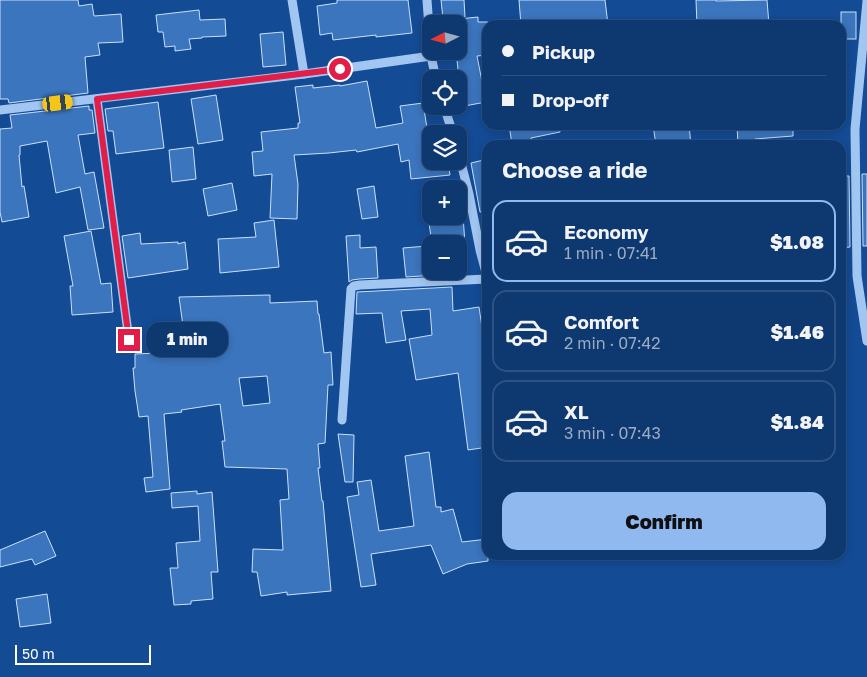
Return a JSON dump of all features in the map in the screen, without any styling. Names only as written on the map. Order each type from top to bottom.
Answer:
[{"type":"street","points":[[292,0],[304,74]]},
{"type":"street","points":[[427,0],[428,15]]},
{"type":"street","points":[[867,1],[854,129],[856,276],[867,340]]},
{"type":"street","points":[[0,110],[304,74],[422,57]]},
{"type":"street","points":[[97,99],[129,340]]},
{"type":"street","points":[[463,170],[470,194],[482,259]]},
{"type":"street","points":[[342,420],[351,289],[354,286],[482,280]]},
{"type":"building","points":[[0,0],[78,0],[79,6],[92,4],[94,16],[121,14],[123,42],[98,43],[100,55],[85,57],[88,93],[9,103],[8,99],[0,99]]},
{"type":"building","points":[[337,0],[408,0],[412,33],[333,40],[332,33],[320,35],[317,6],[337,3]]},
{"type":"building","points":[[441,0],[464,0],[465,15],[443,15]]},
{"type":"building","points":[[519,0],[605,0],[607,20],[521,20]]},
{"type":"building","points":[[696,0],[767,0],[769,20],[697,20]]},
{"type":"building","points":[[199,10],[200,20],[225,19],[226,36],[189,39],[191,49],[175,51],[175,46],[165,47],[163,32],[158,32],[156,15]]},
{"type":"building","points":[[841,12],[856,12],[856,39],[846,39],[846,20],[841,20]]},
{"type":"building","points":[[478,17],[478,22],[482,22],[482,56],[477,56],[482,82],[482,103],[467,106],[467,70],[458,70],[457,60],[468,60],[468,18]]},
{"type":"building","points":[[283,32],[286,65],[263,67],[260,34]]},
{"type":"building","points":[[367,81],[376,128],[403,123],[400,106],[422,103],[422,115],[425,115],[427,125],[422,125],[422,170],[449,170],[450,175],[411,179],[409,160],[401,162],[398,144],[357,152],[356,150],[294,155],[298,184],[297,219],[270,218],[272,174],[254,176],[252,152],[263,151],[261,132],[298,128],[298,123],[300,123],[295,87],[313,85],[313,88]]},
{"type":"building","points":[[216,95],[223,140],[198,144],[191,99]]},
{"type":"building","points":[[158,102],[164,148],[116,154],[113,131],[108,131],[105,109]]},
{"type":"building","points":[[89,106],[89,110],[92,110],[95,133],[78,135],[85,174],[94,172],[104,228],[88,230],[80,187],[56,193],[47,141],[20,146],[22,187],[24,186],[29,217],[2,222],[0,212],[0,129],[12,128],[10,115]]},
{"type":"building","points":[[510,130],[560,130],[560,132],[531,138],[532,140],[511,140]]},
{"type":"building","points":[[654,130],[690,130],[690,140],[655,140]]},
{"type":"building","points":[[737,130],[793,130],[793,136],[738,140]]},
{"type":"building","points":[[193,147],[196,179],[172,182],[169,150]]},
{"type":"building","points":[[482,160],[482,212],[480,212],[471,163]]},
{"type":"building","points":[[862,174],[867,174],[867,246],[863,246]]},
{"type":"building","points":[[846,176],[849,176],[850,247],[846,247]]},
{"type":"building","points":[[232,183],[237,210],[208,216],[203,189]]},
{"type":"building","points":[[374,186],[378,217],[362,219],[357,189]]},
{"type":"building","points":[[274,220],[279,267],[220,273],[218,239],[256,237],[254,223]]},
{"type":"building","points":[[429,225],[464,225],[464,235],[431,235]]},
{"type":"building","points":[[91,231],[101,284],[111,283],[113,312],[72,315],[70,286],[73,286],[64,236]]},
{"type":"building","points":[[140,233],[141,244],[178,242],[178,244],[185,242],[188,269],[128,278],[122,236]]},
{"type":"building","points":[[360,235],[360,248],[376,247],[378,278],[359,279],[349,282],[346,236]]},
{"type":"building","points":[[422,246],[422,276],[406,277],[403,248]]},
{"type":"building","points":[[452,287],[453,311],[479,307],[482,327],[482,448],[468,450],[458,373],[416,380],[409,339],[432,335],[430,309],[401,311],[406,340],[386,343],[382,313],[356,314],[357,292]]},
{"type":"building","points":[[270,295],[270,303],[317,301],[324,353],[331,352],[333,385],[328,385],[325,443],[318,444],[320,468],[318,468],[323,501],[331,591],[287,595],[287,592],[261,596],[257,572],[252,572],[253,549],[283,550],[280,500],[289,499],[287,469],[225,467],[222,441],[225,441],[220,404],[164,414],[170,489],[146,492],[144,478],[153,477],[148,416],[139,417],[135,391],[133,368],[135,368],[135,354],[159,353],[156,330],[183,326],[179,297]],"holes":[[[267,376],[270,403],[243,406],[239,378]]]},
{"type":"building","points":[[338,434],[354,435],[353,482],[345,482]]},
{"type":"building","points":[[429,452],[436,507],[441,507],[441,512],[453,509],[462,542],[482,540],[482,560],[488,561],[467,564],[443,574],[431,545],[371,554],[376,585],[361,587],[347,497],[359,495],[357,482],[371,480],[379,531],[414,526],[405,456]]},
{"type":"building","points":[[197,491],[197,494],[212,492],[218,572],[211,572],[213,599],[191,601],[191,604],[174,605],[170,568],[178,568],[176,543],[200,541],[198,506],[172,508],[171,493]]},
{"type":"building","points":[[45,531],[56,556],[35,565],[32,559],[0,567],[0,550]]},
{"type":"building","points":[[47,594],[51,623],[20,627],[16,599]]},
{"type":"route","points":[[129,340],[97,99],[340,69]]}]
